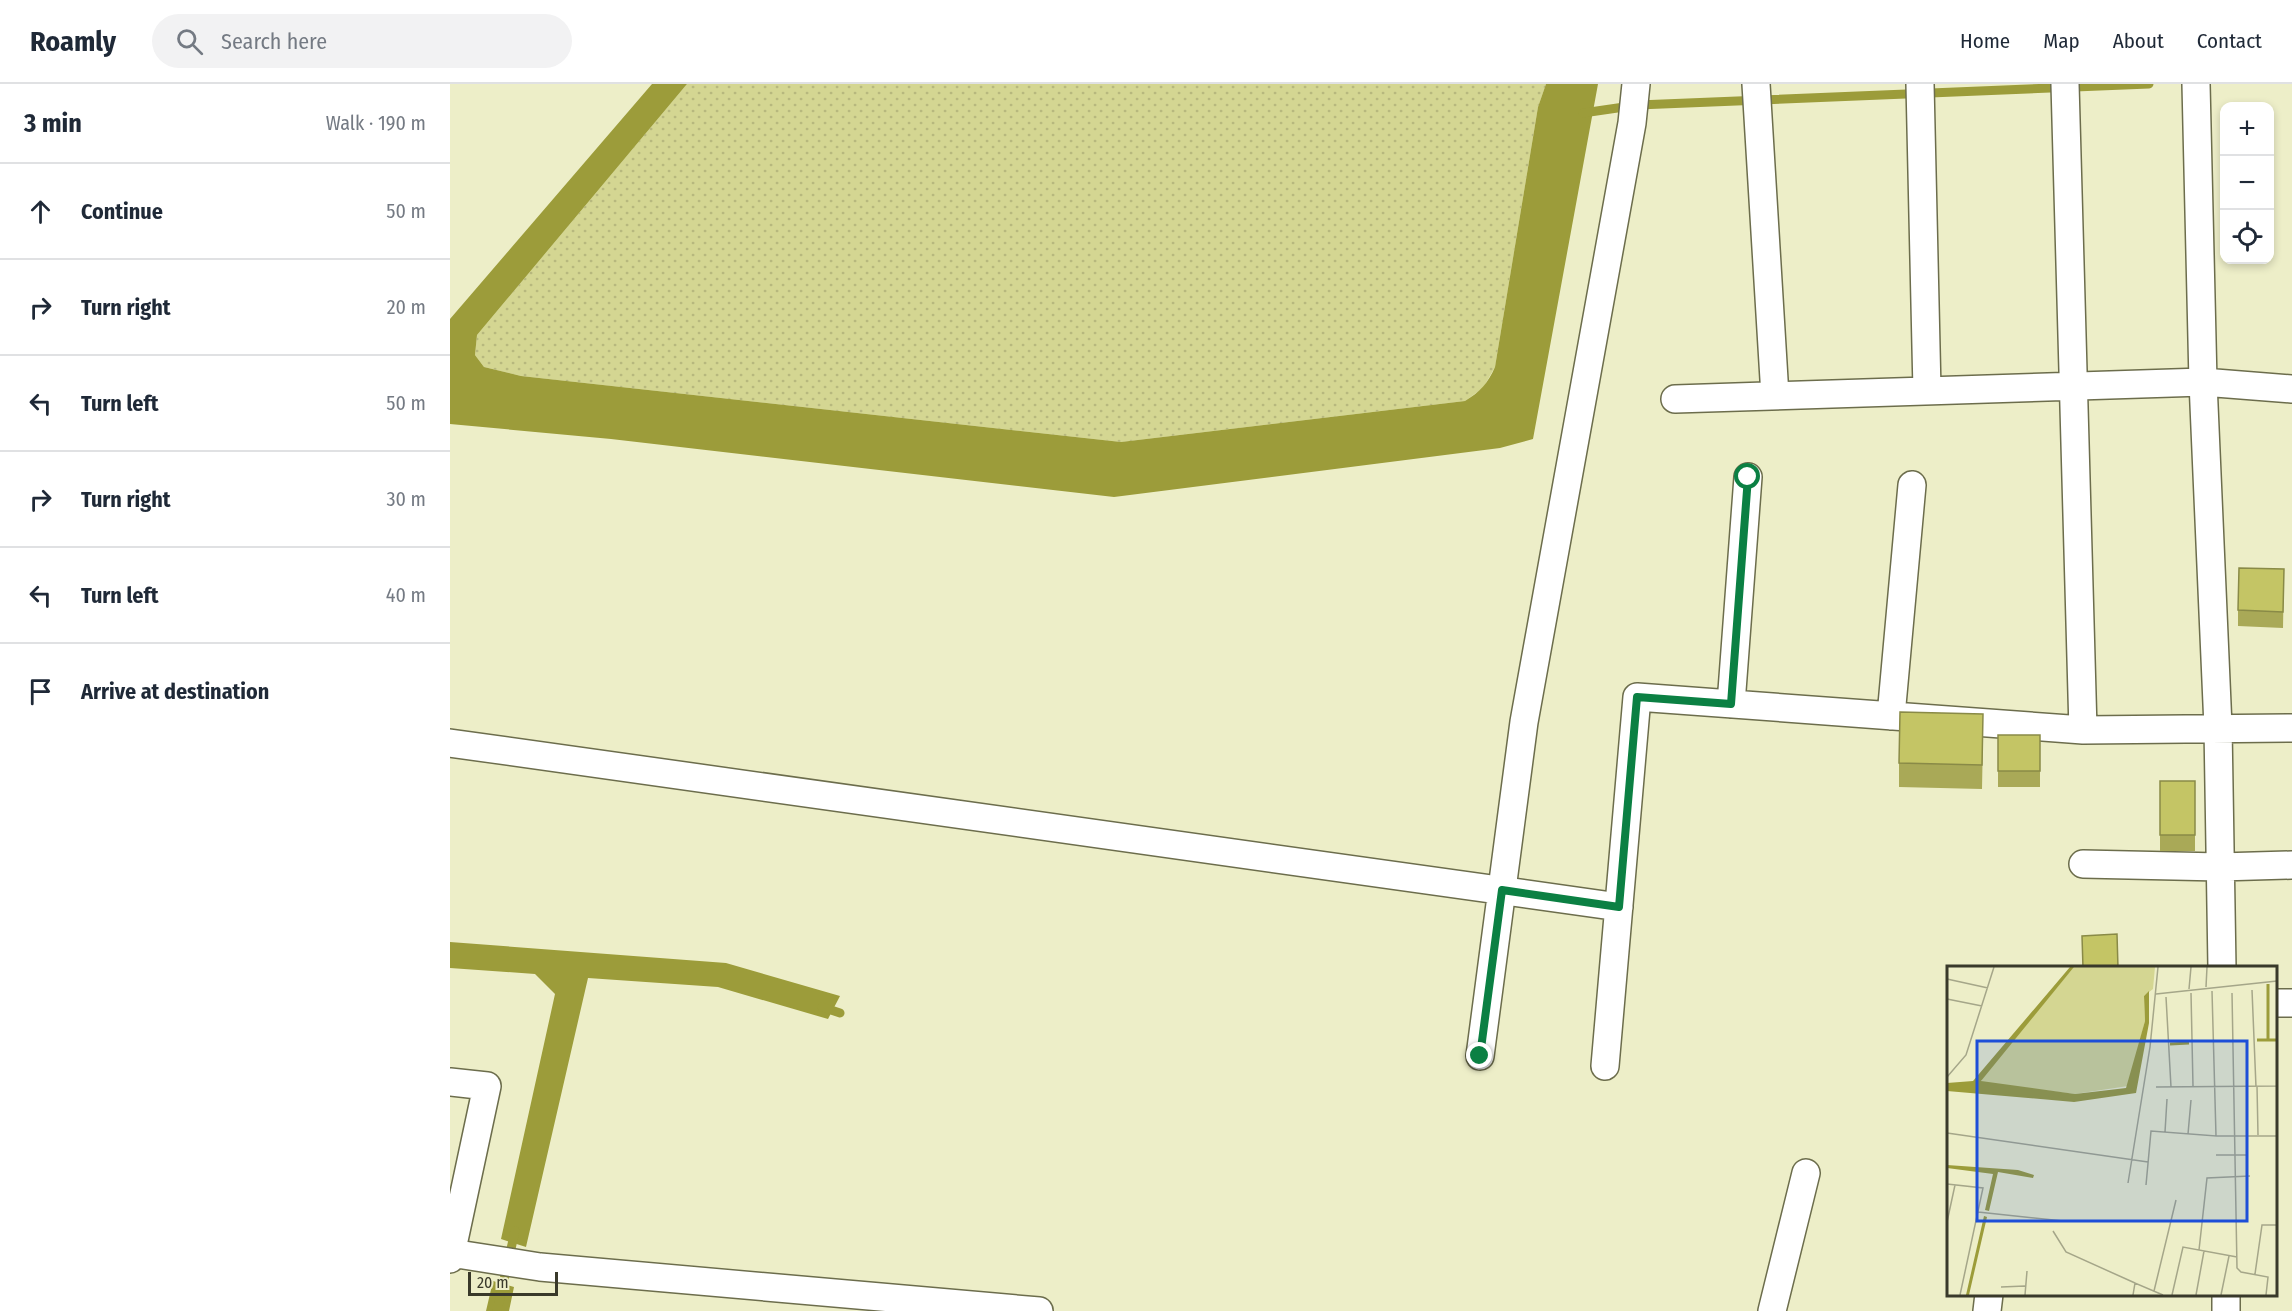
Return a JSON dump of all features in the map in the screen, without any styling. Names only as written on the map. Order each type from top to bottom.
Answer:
[{"type":"street","points":[[1480,1056],[1524,722],[1632,123],[1636,84]]},
{"type":"street","points":[[1756,85],[1775,396]]},
{"type":"street","points":[[2196,91],[2203,382],[2217,727],[2222,966]]},
{"type":"street","points":[[2065,93],[2083,730]]},
{"type":"street","points":[[1921,96],[1927,391]]},
{"type":"street","points":[[1675,399],[2203,382],[2292,389]]},
{"type":"street","points":[[1731,704],[1748,477]]},
{"type":"street","points":[[1891,716],[1912,485]]},
{"type":"street","points":[[1605,1065],[1637,697],[2083,730],[2292,728]]},
{"type":"street","points":[[450,743],[1619,907]]},
{"type":"street","points":[[2083,864],[2220,867],[2292,865]]},
{"type":"street","points":[[450,1082],[487,1086],[451,1256],[540,1267],[1039,1311]]},
{"type":"street","points":[[1772,1311],[1806,1173]]},
{"type":"street","points":[[1987,1311],[1989,1296]]},
{"type":"green space","points":[[687,84],[1546,84],[1538,107],[1495,367],[1483,388],[1465,401],[1121,442],[521,376],[484,367],[475,355],[477,335]]},
{"type":"shaded area","points":[[652,84],[687,84],[477,335],[475,355],[484,367],[521,376],[1121,442],[1465,401],[1475,394],[1483,387],[1495,367],[1538,107],[1546,84],[1598,84],[1533,439],[1500,448],[1114,497],[611,439],[450,424],[450,319]]},
{"type":"shaded area","points":[[450,942],[726,963],[840,996],[828,1019],[718,987],[588,978],[526,1247],[501,1239],[555,994],[535,974],[450,968]]},
{"type":"shaded area","points":[[493,1281],[514,1287],[509,1311],[486,1311]]},
{"type":"building","points":[[2239,568],[2284,569],[2283,612],[2238,610]]},
{"type":"building","points":[[1900,712],[1983,714],[1982,765],[1899,763]]},
{"type":"building","points":[[1998,735],[2040,735],[2040,771],[1998,771]]},
{"type":"building","points":[[2160,781],[2195,781],[2195,835],[2160,835]]},
{"type":"building","points":[[2117,934],[2118,966],[2083,966],[2082,936]]},
{"type":"waterway","points":[[1583,113],[1638,105],[2149,84]]},
{"type":"waterway","points":[[822,1007],[840,1013]]},
{"type":"waterway","points":[[497,1311],[515,1231]]},
{"type":"route","points":[[1480,1056],[1502,890],[1619,907],[1637,697],[1731,704],[1748,477]]}]
